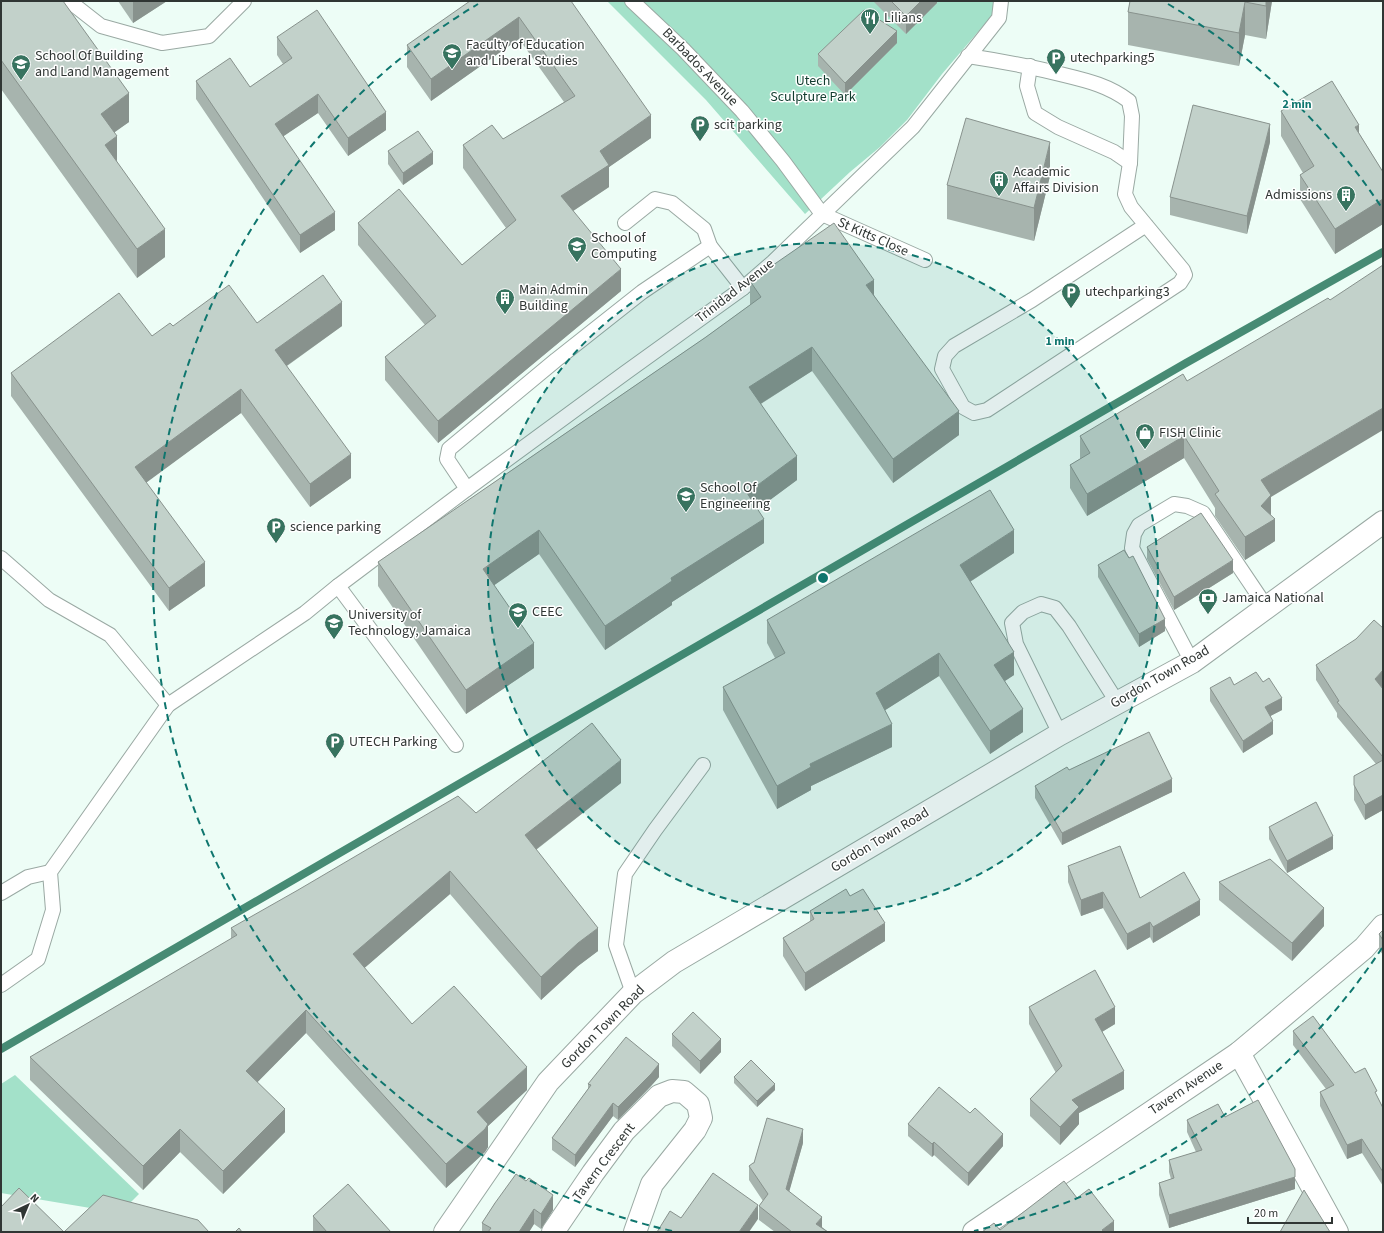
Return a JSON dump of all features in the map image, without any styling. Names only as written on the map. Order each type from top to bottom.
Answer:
[{"type":"main road","name":"Gordon Town Road","points":[[445,1232],[548,1082],[633,993],[674,962],[1060,734],[1192,662],[1383,522]]},
{"type":"main road","name":"Tavern Avenue","points":[[974,1232],[1239,1052],[1364,948],[1383,926]]},
{"type":"main road","points":[[1239,1052],[1337,1232]]},
{"type":"main road","name":"Tavern Crescent","points":[[553,1232],[593,1173],[624,1131],[659,1096],[672,1091],[684,1092],[698,1104],[701,1118],[695,1130],[652,1184],[635,1232]]},
{"type":"lane","points":[[70,1],[101,26],[162,43],[209,36],[244,1]]},
{"type":"lane","name":"Barbados Avenue","points":[[632,1],[683,49],[742,111],[783,161],[822,214]]},
{"type":"lane","name":"Trinidad Avenue","points":[[168,706],[305,613],[338,586],[467,489],[743,288],[773,262],[913,127],[999,18],[1001,1]]},
{"type":"lane","points":[[968,56],[1030,66],[1091,82],[1117,92],[1129,101],[1132,116],[1130,163],[1125,194],[1131,207],[1146,225],[1183,270],[1185,275],[1180,283],[987,410],[974,413],[963,408],[942,369],[945,356],[954,346],[1032,300],[1146,225]]},
{"type":"lane","points":[[1030,66],[1027,86],[1036,113],[1058,127],[1114,152],[1130,163]]},
{"type":"lane","points":[[625,223],[655,199],[672,203],[704,229],[710,246],[743,288]]},
{"type":"lane","name":"St Kitts Close","points":[[822,214],[925,260]]},
{"type":"lane","points":[[467,489],[447,459],[449,449],[556,360],[642,292],[710,246]]},
{"type":"lane","points":[[1192,662],[1132,548],[1134,534],[1139,525],[1174,504],[1186,506],[1203,513],[1266,608]]},
{"type":"lane","points":[[1,558],[49,600],[110,635],[168,706],[50,872],[53,910],[38,959],[1,986]]},
{"type":"lane","points":[[338,586],[456,745]]},
{"type":"lane","points":[[1060,734],[1016,644],[1012,623],[1023,612],[1041,604],[1055,608],[1069,626],[1117,702]]},
{"type":"lane","points":[[633,993],[616,945],[625,874],[655,830],[703,766]]},
{"type":"lane","points":[[1,893],[28,877],[50,872]]},
{"type":"green space","name":"Utech Sculpture Park","points":[[607,1],[999,1],[1000,6],[942,74],[907,120],[880,147],[850,172],[805,214],[706,100]]},
{"type":"green space","points":[[15,1075],[139,1194],[120,1213],[1,1193],[1,1084]]},
{"type":"building","points":[[1,1],[63,1],[129,93],[101,114],[117,136],[105,145],[165,229],[137,249],[1,60]]},
{"type":"building","points":[[470,1],[571,1],[651,115],[600,151],[609,165],[561,196],[621,269],[438,421],[385,357],[436,316],[358,223],[399,189],[462,265],[516,220],[463,145],[492,125],[503,139],[575,96],[519,17],[431,79],[407,45]]},
{"type":"building","points":[[891,1],[921,1],[906,16]]},
{"type":"building","points":[[1130,1],[1266,1],[1266,6],[1245,2],[1239,33],[1128,12]]},
{"type":"building","points":[[317,10],[386,112],[348,138],[318,94],[275,124],[335,212],[300,235],[196,81],[230,58],[250,87],[292,58],[277,37]]},
{"type":"building","points":[[864,10],[897,31],[845,83],[818,54]]},
{"type":"building","points":[[1332,81],[1359,125],[1355,127],[1383,172],[1383,199],[1335,229],[1300,175],[1314,166],[1281,111]]},
{"type":"building","points":[[1193,105],[1270,124],[1247,216],[1170,197]]},
{"type":"building","points":[[966,118],[1050,142],[1034,208],[947,185]]},
{"type":"building","points":[[418,131],[433,152],[403,173],[388,151]]},
{"type":"building","points":[[834,223],[874,280],[866,285],[959,411],[893,459],[812,347],[749,387],[797,456],[747,493],[764,519],[671,578],[672,581],[605,626],[539,530],[483,569],[534,643],[466,690],[378,562],[706,337],[761,297],[750,281]]},
{"type":"building","points":[[1383,265],[1383,408],[1261,480],[1271,495],[1261,506],[1275,519],[1245,537],[1215,494],[1219,491],[1184,436],[1087,494],[1070,465],[1090,453],[1080,436],[1183,374],[1187,381],[1328,298],[1330,300]]},
{"type":"building","points":[[323,275],[342,302],[275,350],[351,454],[310,484],[241,389],[135,467],[205,562],[169,588],[11,373],[119,293],[152,336],[170,323],[173,326],[229,285],[257,323]]},
{"type":"building","points":[[990,490],[1014,530],[960,565],[1014,652],[994,665],[1023,709],[990,731],[939,653],[876,693],[892,724],[810,764],[811,767],[777,786],[723,687],[785,653],[767,620]]},
{"type":"building","points":[[1201,513],[1233,560],[1174,597],[1147,547]]},
{"type":"building","points":[[1124,550],[1129,558],[1133,556],[1165,619],[1139,634],[1098,565]]},
{"type":"building","points":[[1374,620],[1383,628],[1383,670],[1375,679],[1383,689],[1383,757],[1337,702],[1339,701],[1316,665],[1356,639]]},
{"type":"building","points":[[1256,672],[1263,682],[1269,678],[1282,698],[1265,707],[1273,721],[1243,741],[1210,688],[1230,677],[1234,685]]},
{"type":"building","points":[[592,723],[621,760],[525,835],[598,928],[578,943],[541,977],[450,871],[353,954],[412,1024],[454,986],[527,1067],[477,1112],[488,1124],[485,1129],[446,1164],[306,1010],[246,1071],[285,1109],[223,1171],[180,1129],[143,1166],[30,1057],[237,935],[231,928],[458,796],[476,813]]},
{"type":"building","points":[[1149,732],[1172,779],[1062,833],[1035,786],[1067,767],[1069,770]]},
{"type":"building","points":[[1383,760],[1383,795],[1365,805],[1354,785],[1354,776]]},
{"type":"building","points":[[1316,802],[1333,836],[1287,861],[1269,827]]},
{"type":"building","points":[[1120,846],[1140,898],[1184,872],[1200,900],[1153,927],[1150,922],[1127,934],[1103,892],[1081,900],[1068,866]]},
{"type":"building","points":[[1270,859],[1324,908],[1292,943],[1219,882]]},
{"type":"building","points":[[846,889],[850,896],[863,889],[885,923],[805,973],[783,938],[814,919],[810,911]]},
{"type":"building","points":[[1383,930],[1383,940],[1379,934]]},
{"type":"building","points":[[1095,970],[1115,1007],[1095,1019],[1124,1071],[1072,1100],[1079,1107],[1060,1127],[1030,1099],[1062,1066],[1029,1007]]},
{"type":"building","points":[[693,1012],[721,1039],[700,1061],[672,1034]]},
{"type":"building","points":[[1313,1016],[1355,1073],[1365,1068],[1377,1091],[1375,1092],[1383,1108],[1383,1172],[1362,1139],[1347,1145],[1320,1092],[1334,1085],[1293,1031]]},
{"type":"building","points":[[626,1037],[659,1064],[618,1107],[613,1103],[575,1155],[552,1138],[591,1085],[588,1084]]},
{"type":"building","points":[[751,1060],[775,1084],[757,1101],[734,1077]]},
{"type":"building","points":[[939,1087],[970,1113],[975,1108],[1003,1134],[968,1173],[934,1142],[932,1144],[908,1124]]},
{"type":"building","points":[[1258,1100],[1295,1169],[1295,1177],[1169,1215],[1159,1183],[1174,1178],[1169,1160],[1202,1150],[1187,1120],[1218,1104],[1225,1117]]},
{"type":"building","points":[[767,1118],[803,1129],[786,1189],[822,1217],[816,1224],[828,1232],[792,1232],[759,1206],[768,1194],[749,1166],[754,1163]]},
{"type":"building","points":[[713,1173],[758,1205],[739,1232],[657,1232],[670,1211],[681,1218]]},
{"type":"building","points":[[516,1174],[526,1181],[529,1178],[553,1195],[541,1214],[534,1209],[519,1232],[488,1232],[491,1228],[482,1223]]},
{"type":"building","points":[[1064,1181],[1077,1198],[1089,1189],[1114,1221],[1102,1230],[1104,1232],[982,1232],[994,1223],[1000,1230]]},
{"type":"building","points":[[348,1184],[391,1232],[327,1232],[313,1216]]},
{"type":"building","points":[[19,1188],[64,1232],[1,1232],[1,1207]]},
{"type":"building","points":[[1304,1190],[1330,1232],[1280,1232]]},
{"type":"building","points":[[103,1195],[198,1220],[209,1232],[64,1232]]},
{"type":"building","points":[[239,1228],[242,1232],[235,1232]]},
{"type":"waterway","points":[[1,1049],[1186,363],[1383,252]]},
{"type":"place","name":"Lilians","points":[[870,35]]},
{"type":"place","name":"Faculty of Education and Liberal Studies","points":[[452,70]]},
{"type":"place","name":"utechparking5","points":[[1056,75]]},
{"type":"place","name":"School Of Building and Land Management","points":[[21,81]]},
{"type":"place","name":"scit parking","points":[[700,142]]},
{"type":"place","name":"Academic Affairs Division","points":[[999,197]]},
{"type":"place","name":"Admissions","points":[[1346,212]]},
{"type":"place","name":"School of Computing","points":[[577,263]]},
{"type":"place","name":"utechparking3","points":[[1071,309]]},
{"type":"place","name":"Main Admin Building","points":[[505,315]]},
{"type":"place","name":"FISH Clinic","points":[[1145,450]]},
{"type":"place","name":"School Of Engineering","points":[[686,513]]},
{"type":"place","name":"science parking","points":[[276,544]]},
{"type":"place","name":"Jamaica National","points":[[1208,615]]},
{"type":"place","name":"CEEC","points":[[518,629]]},
{"type":"place","name":"University of Technology, Jamaica","points":[[334,640]]},
{"type":"place","name":"UTECH Parking","points":[[335,759]]}]
